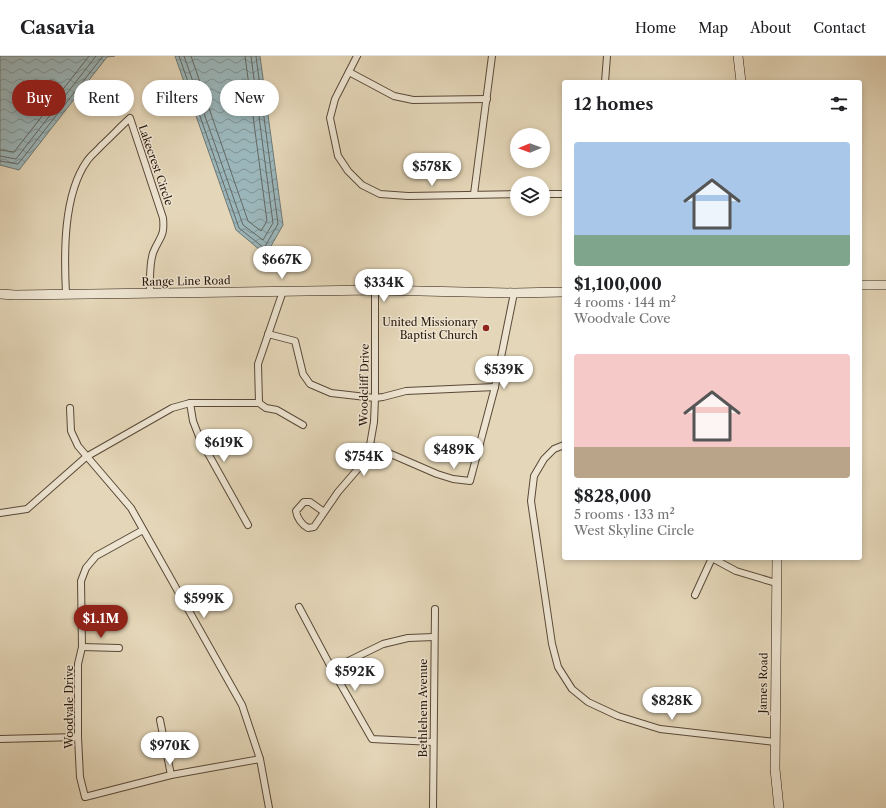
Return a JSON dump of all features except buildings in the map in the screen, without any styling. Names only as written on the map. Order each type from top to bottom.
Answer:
[{"type":"main road","points":[[738,56],[741,80]]},
{"type":"main road","points":[[862,285],[886,285]]},
{"type":"main road","name":"Range Line Road","points":[[0,294],[375,290],[514,293],[562,292]]},
{"type":"main road","name":"James Road","points":[[777,560],[774,742],[779,808]]},
{"type":"street","points":[[358,56],[335,99],[330,118],[338,156],[348,170],[362,185],[380,194],[408,196],[510,194]]},
{"type":"street","points":[[474,194],[492,56]]},
{"type":"street","points":[[605,80],[607,56]]},
{"type":"street","points":[[349,72],[394,96],[413,100],[487,99]]},
{"type":"street","name":"Lakecrest Circle","points":[[66,294],[64,260],[72,192],[78,176],[88,160],[130,118],[163,218],[164,227],[162,238],[153,252],[150,265],[150,293]]},
{"type":"street","points":[[550,194],[562,194]]},
{"type":"street","name":"Woodcliff Drive","points":[[324,512],[310,502],[304,502],[296,511],[297,516],[304,526],[308,528],[314,527],[338,492],[363,463],[370,445],[374,422],[375,398],[375,290]]},
{"type":"street","points":[[260,403],[258,364],[282,291]]},
{"type":"street","points":[[370,445],[437,474],[453,479],[470,481],[495,387],[514,293]]},
{"type":"street","points":[[268,334],[295,341],[303,374],[310,384],[331,393],[375,398],[406,391],[495,387]]},
{"type":"street","points":[[190,403],[192,421],[200,438],[248,525]]},
{"type":"street","points":[[0,513],[27,509],[86,457],[172,408],[190,403],[260,403],[266,408],[277,410],[302,425]]},
{"type":"street","points":[[70,408],[71,431],[78,446],[131,508],[242,705],[260,759],[269,808]]},
{"type":"street","points":[[562,446],[554,449],[544,459],[534,476],[531,501],[552,644],[558,667],[572,689],[588,702],[618,716],[660,729],[774,742]]},
{"type":"street","name":"Woodvale Drive","points":[[143,530],[96,556],[86,568],[80,581],[82,647],[78,664],[78,737],[80,777],[85,797],[171,775]]},
{"type":"street","points":[[695,595],[711,560]]},
{"type":"street","points":[[716,560],[736,571],[776,583]]},
{"type":"street","points":[[299,607],[372,739],[433,742]]},
{"type":"street","name":"Bethlehem Avenue","points":[[433,808],[435,609]]},
{"type":"street","points":[[332,669],[383,644],[408,638],[434,637]]},
{"type":"street","points":[[82,647],[120,648]]},
{"type":"street","points":[[160,720],[171,775],[260,759]]},
{"type":"street","points":[[0,739],[78,737]]},
{"type":"water","points":[[0,56],[115,56],[107,57],[89,80],[74,80],[74,99],[66,110],[66,80],[12,80],[12,116],[61,116],[19,170],[0,165]]},
{"type":"water","points":[[175,56],[260,56],[263,80],[220,80],[220,116],[268,116],[283,225],[266,255],[236,230],[196,116],[212,116],[212,80],[183,80]]},
{"type":"place","name":"United Missionary Baptist Church","points":[[486,328]]}]
